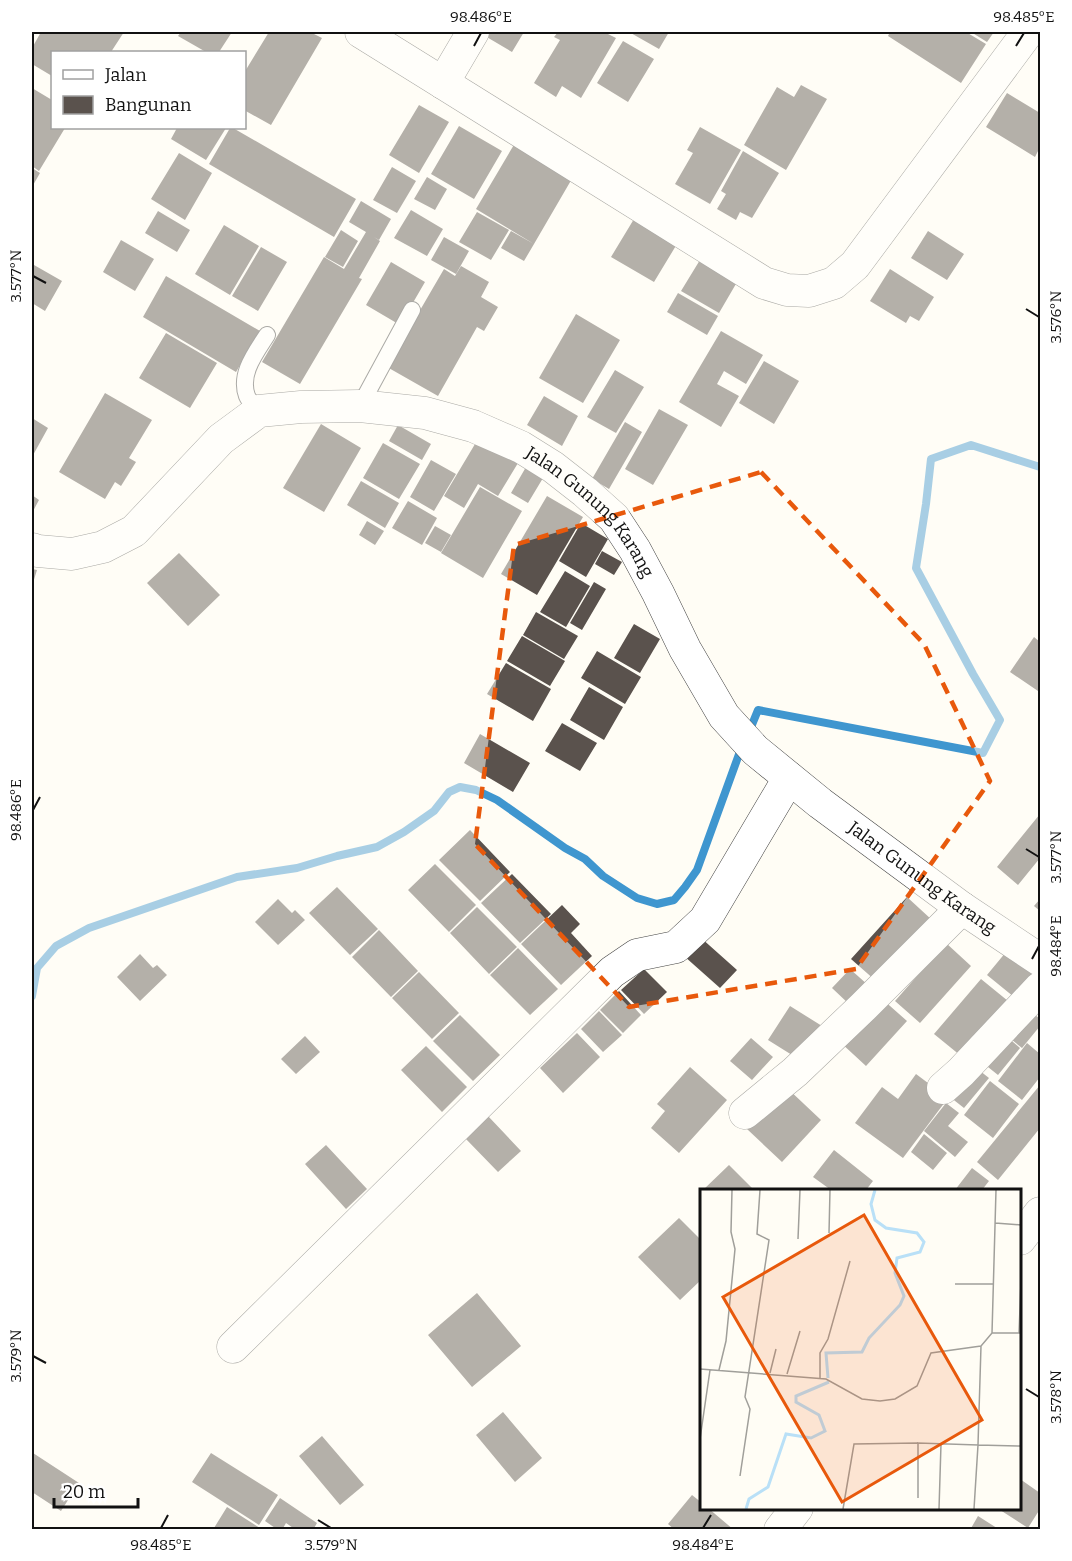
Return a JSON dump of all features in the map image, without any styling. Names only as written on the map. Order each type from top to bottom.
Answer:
[{"type":"street","points":[[361,32],[764,283],[787,290],[809,291],[834,283],[855,265],[1028,32]]},
{"type":"street","points":[[443,83],[473,32]]},
{"type":"street","name":"Jalan Gunung Karang","points":[[259,411],[301,407],[360,406],[425,412],[473,426],[521,447],[553,467],[614,518],[635,550],[685,649],[724,716],[755,750],[820,803],[962,908],[1041,960]]},
{"type":"street","points":[[32,549],[72,554],[103,547],[134,531],[220,439],[259,411]]},
{"type":"street","points":[[232,1347],[612,972],[637,955],[676,947],[705,920],[789,778]]},
{"type":"street","points":[[745,1113],[795,1072],[864,1007],[962,908]]},
{"type":"street","points":[[943,1088],[1041,988]]},
{"type":"street","points":[[1021,1238],[1041,1214]]},
{"type":"street","points":[[780,1530],[796,1510]]},
{"type":"lane","points":[[360,406],[412,310]]},
{"type":"lane","points":[[259,411],[248,398],[244,379],[251,360],[267,335]]},
{"type":"highlighted area","points":[[761,472],[924,644],[990,781],[856,969],[629,1007],[475,844],[514,545]]},
{"type":"building","points":[[41,32],[124,32],[112,51],[51,51],[51,75],[32,64],[32,48]]},
{"type":"building","points":[[181,32],[232,32],[220,51],[204,51],[178,36]]},
{"type":"building","points":[[269,32],[310,32],[322,38],[271,125],[246,111],[246,70]]},
{"type":"building","points":[[487,32],[524,32],[512,52],[485,36]]},
{"type":"building","points":[[558,32],[604,32],[616,38],[581,98],[562,86],[556,97],[534,83],[560,40],[554,37]]},
{"type":"building","points":[[629,32],[669,32],[659,49]]},
{"type":"building","points":[[890,32],[966,32],[986,44],[961,83],[888,36]]},
{"type":"building","points":[[971,32],[994,32],[987,42]]},
{"type":"building","points":[[623,41],[654,59],[628,102],[597,83]]},
{"type":"building","points":[[801,85],[827,99],[786,170],[744,145],[777,87],[794,97]]},
{"type":"building","points":[[32,88],[51,99],[51,129],[64,129],[39,171],[32,166]]},
{"type":"building","points":[[1007,93],[1040,113],[1040,147],[1035,157],[986,127]]},
{"type":"building","points":[[419,105],[449,122],[419,173],[389,155]]},
{"type":"building","points":[[459,126],[502,151],[474,199],[431,174]]},
{"type":"building","points":[[700,127],[741,150],[710,204],[675,184],[693,153],[687,150]]},
{"type":"building","points":[[176,129],[225,129],[206,160],[171,139]]},
{"type":"building","points":[[229,129],[235,129],[356,199],[334,237],[209,164]]},
{"type":"building","points":[[515,143],[573,177],[534,244],[476,209]]},
{"type":"building","points":[[743,151],[779,173],[752,218],[740,212],[736,220],[717,209],[726,194],[721,191]]},
{"type":"building","points":[[179,153],[212,173],[185,220],[151,199]]},
{"type":"building","points":[[392,167],[416,181],[397,213],[373,200]]},
{"type":"building","points":[[32,168],[40,173],[32,187]]},
{"type":"building","points":[[427,177],[447,189],[435,210],[414,199]]},
{"type":"building","points":[[361,201],[391,219],[379,240],[374,237],[380,241],[359,278],[362,279],[300,384],[262,362],[324,257],[344,269],[366,232],[349,222]]},
{"type":"building","points":[[411,210],[443,229],[427,256],[394,238]]},
{"type":"building","points":[[158,211],[190,230],[177,252],[145,233]]},
{"type":"building","points":[[477,212],[509,230],[491,260],[459,242]]},
{"type":"building","points":[[637,214],[680,239],[654,282],[611,257]]},
{"type":"building","points":[[224,225],[259,246],[230,295],[195,274]]},
{"type":"building","points":[[341,230],[358,241],[343,267],[325,257]]},
{"type":"building","points":[[511,231],[534,244],[524,261],[501,248]]},
{"type":"building","points":[[928,231],[964,254],[947,280],[911,258]]},
{"type":"building","points":[[444,237],[469,251],[456,274],[431,260]]},
{"type":"building","points":[[121,240],[154,259],[135,291],[103,272]]},
{"type":"building","points":[[261,247],[287,262],[258,311],[232,296]]},
{"type":"building","points":[[703,255],[740,277],[719,313],[681,291]]},
{"type":"building","points":[[391,262],[425,282],[400,325],[366,305]]},
{"type":"building","points":[[34,265],[62,281],[45,311],[32,303]]},
{"type":"building","points":[[461,266],[489,282],[481,297],[498,307],[484,331],[477,327],[438,396],[387,367],[444,269],[455,276]]},
{"type":"building","points":[[890,269],[934,297],[919,321],[910,316],[906,323],[870,301]]},
{"type":"building","points":[[166,276],[260,331],[236,372],[143,317]]},
{"type":"building","points":[[678,293],[718,316],[707,335],[667,312]]},
{"type":"building","points":[[576,314],[620,340],[583,403],[539,378]]},
{"type":"building","points":[[721,331],[763,355],[746,384],[724,371],[717,384],[739,396],[721,427],[679,402]]},
{"type":"building","points":[[166,333],[217,363],[190,408],[139,378]]},
{"type":"building","points":[[764,361],[799,381],[774,424],[739,403]]},
{"type":"building","points":[[615,370],[644,387],[616,433],[587,417]]},
{"type":"building","points":[[105,393],[152,420],[129,458],[136,462],[121,486],[115,482],[105,499],[59,472]]},
{"type":"building","points":[[544,396],[578,416],[562,446],[527,425]]},
{"type":"building","points":[[659,409],[688,425],[653,485],[625,469]]},
{"type":"building","points":[[32,418],[48,428],[32,457]]},
{"type":"building","points":[[625,422],[642,432],[609,489],[592,479]]},
{"type":"building","points":[[321,424],[361,448],[324,512],[283,488]]},
{"type":"building","points":[[398,425],[431,444],[422,460],[389,441]]},
{"type":"building","points":[[478,439],[518,463],[498,496],[478,484],[464,508],[444,496]]},
{"type":"building","points":[[383,443],[420,464],[399,499],[363,478]]},
{"type":"building","points":[[431,460],[456,474],[434,511],[410,497]]},
{"type":"building","points":[[526,467],[543,478],[528,503],[511,493]]},
{"type":"building","points":[[361,481],[399,503],[385,528],[347,505]]},
{"type":"building","points":[[480,487],[522,511],[483,578],[441,553]]},
{"type":"building","points":[[32,495],[39,500],[32,513]]},
{"type":"building","points":[[547,496],[583,517],[537,595],[501,574]]},
{"type":"building","points":[[408,501],[437,518],[422,545],[392,528]]},
{"type":"building","points":[[367,521],[384,531],[375,545],[359,535]]},
{"type":"building","points":[[581,523],[608,539],[586,577],[559,561]]},
{"type":"building","points":[[435,526],[451,535],[441,552],[425,543]]},
{"type":"building","points":[[602,551],[622,562],[614,575],[595,564]]},
{"type":"building","points":[[179,553],[220,595],[188,626],[147,583]]},
{"type":"building","points":[[32,569],[37,570],[32,586]]},
{"type":"building","points":[[565,571],[590,586],[566,627],[540,612]]},
{"type":"building","points":[[594,582],[606,589],[582,630],[570,623]]},
{"type":"building","points":[[536,612],[578,636],[564,659],[523,635]]},
{"type":"building","points":[[634,624],[660,639],[640,673],[614,658]]},
{"type":"building","points":[[522,636],[565,661],[550,686],[507,661]]},
{"type":"building","points":[[1034,637],[1040,642],[1040,687],[1038,691],[1010,672]]},
{"type":"building","points":[[597,651],[641,677],[625,704],[581,678]]},
{"type":"building","points":[[506,663],[551,689],[533,721],[487,694]]},
{"type":"building","points":[[589,687],[623,707],[604,740],[570,720]]},
{"type":"building","points":[[562,723],[597,743],[580,771],[545,751]]},
{"type":"building","points":[[480,734],[530,763],[513,792],[464,763]]},
{"type":"building","points":[[1040,814],[1040,858],[1018,885],[997,867]]},
{"type":"building","points":[[470,830],[510,872],[480,901],[439,860]]},
{"type":"building","points":[[435,864],[476,905],[449,932],[408,890]]},
{"type":"building","points":[[512,874],[551,914],[520,943],[481,903]]},
{"type":"building","points":[[337,887],[378,929],[350,955],[309,913]]},
{"type":"building","points":[[907,897],[932,920],[876,981],[851,959]]},
{"type":"building","points":[[278,899],[292,913],[295,910],[305,920],[278,945],[255,922]]},
{"type":"building","points":[[1040,899],[1040,911],[1034,906]]},
{"type":"building","points":[[562,905],[580,924],[571,933],[592,956],[561,985],[521,944]]},
{"type":"building","points":[[477,907],[517,947],[489,974],[450,933]]},
{"type":"building","points":[[379,930],[418,971],[391,997],[352,957]]},
{"type":"building","points":[[700,937],[737,970],[720,988],[684,956]]},
{"type":"building","points":[[946,943],[971,966],[920,1023],[895,1001]]},
{"type":"building","points":[[518,948],[558,989],[530,1015],[490,975]]},
{"type":"building","points":[[1006,952],[1039,980],[1020,1002],[987,975]]},
{"type":"building","points":[[140,954],[153,968],[157,965],[167,975],[140,1001],[117,977]]},
{"type":"building","points":[[644,969],[667,992],[644,1014],[621,990]]},
{"type":"building","points":[[850,969],[868,985],[850,1005],[832,988]]},
{"type":"building","points":[[419,972],[459,1013],[432,1039],[392,998]]},
{"type":"building","points":[[981,979],[1008,1001],[961,1056],[934,1034]]},
{"type":"building","points":[[619,991],[641,1015],[623,1033],[600,1010]]},
{"type":"building","points":[[881,998],[907,1021],[866,1066],[840,1042]]},
{"type":"building","points":[[790,1006],[822,1026],[800,1060],[768,1040]]},
{"type":"building","points":[[1028,1009],[1040,1019],[1040,1026],[1022,1048],[1006,1035]]},
{"type":"building","points":[[599,1011],[622,1035],[603,1052],[581,1029]]},
{"type":"building","points":[[460,1015],[500,1055],[473,1081],[433,1041]]},
{"type":"building","points":[[577,1033],[600,1057],[563,1093],[540,1068]]},
{"type":"building","points":[[305,1036],[320,1052],[296,1074],[281,1059]]},
{"type":"building","points":[[1006,1036],[1020,1048],[998,1075],[983,1063]]},
{"type":"building","points":[[751,1038],[773,1057],[752,1080],[730,1061]]},
{"type":"building","points":[[1027,1043],[1040,1054],[1040,1077],[1022,1100],[998,1081]]},
{"type":"building","points":[[426,1046],[467,1087],[442,1112],[401,1070]]},
{"type":"building","points":[[690,1067],[727,1100],[679,1153],[651,1128],[665,1111],[657,1104]]},
{"type":"building","points":[[975,1067],[989,1078],[964,1108],[950,1097]]},
{"type":"building","points":[[916,1074],[948,1098],[903,1158],[855,1123],[882,1087],[898,1099]]},
{"type":"building","points":[[990,1081],[1019,1104],[993,1138],[964,1115]]},
{"type":"building","points":[[1040,1085],[1040,1128],[998,1180],[977,1162]]},
{"type":"building","points":[[786,1087],[821,1120],[782,1162],[747,1129]]},
{"type":"building","points":[[946,1103],[959,1113],[948,1126],[968,1142],[955,1157],[924,1131]]},
{"type":"building","points":[[488,1116],[521,1151],[498,1172],[465,1138]]},
{"type":"building","points":[[924,1134],[947,1153],[933,1170],[911,1152]]},
{"type":"building","points":[[326,1145],[367,1189],[346,1209],[305,1164]]},
{"type":"building","points":[[834,1150],[873,1181],[867,1189],[830,1189],[813,1177]]},
{"type":"building","points":[[729,1165],[753,1189],[704,1189]]},
{"type":"building","points":[[972,1168],[989,1181],[983,1189],[956,1189]]},
{"type":"building","points":[[679,1218],[700,1239],[700,1281],[680,1300],[638,1257]]},
{"type":"building","points":[[477,1293],[521,1346],[472,1387],[428,1335]]},
{"type":"building","points":[[503,1412],[542,1458],[515,1482],[476,1435]]},
{"type":"building","points":[[322,1436],[364,1485],[340,1505],[299,1456]]},
{"type":"building","points":[[33,1453],[79,1483],[61,1511],[32,1492]]},
{"type":"building","points":[[211,1453],[278,1495],[259,1525],[192,1482]]},
{"type":"building","points":[[1021,1480],[1040,1493],[1040,1509],[1028,1528],[1000,1510],[1021,1510]]},
{"type":"building","points":[[692,1495],[700,1501],[700,1510],[710,1510],[734,1530],[675,1530],[668,1524]]},
{"type":"building","points":[[280,1498],[317,1523],[313,1530],[296,1530],[286,1523],[282,1530],[278,1530],[265,1521]]},
{"type":"building","points":[[227,1507],[263,1530],[215,1530],[214,1528]]},
{"type":"building","points":[[978,1516],[1000,1530],[970,1530]]},
{"type":"waterway","points":[[749,732],[758,710],[983,753],[1000,720],[916,568],[931,459],[971,445],[1040,467]]},
{"type":"waterway","points":[[32,996],[37,968],[56,946],[89,928],[237,877],[297,868],[377,847],[434,811],[449,792],[460,787],[476,790],[497,800],[565,848],[585,859],[603,876],[637,898],[657,904],[674,900],[697,870],[742,746]]}]
